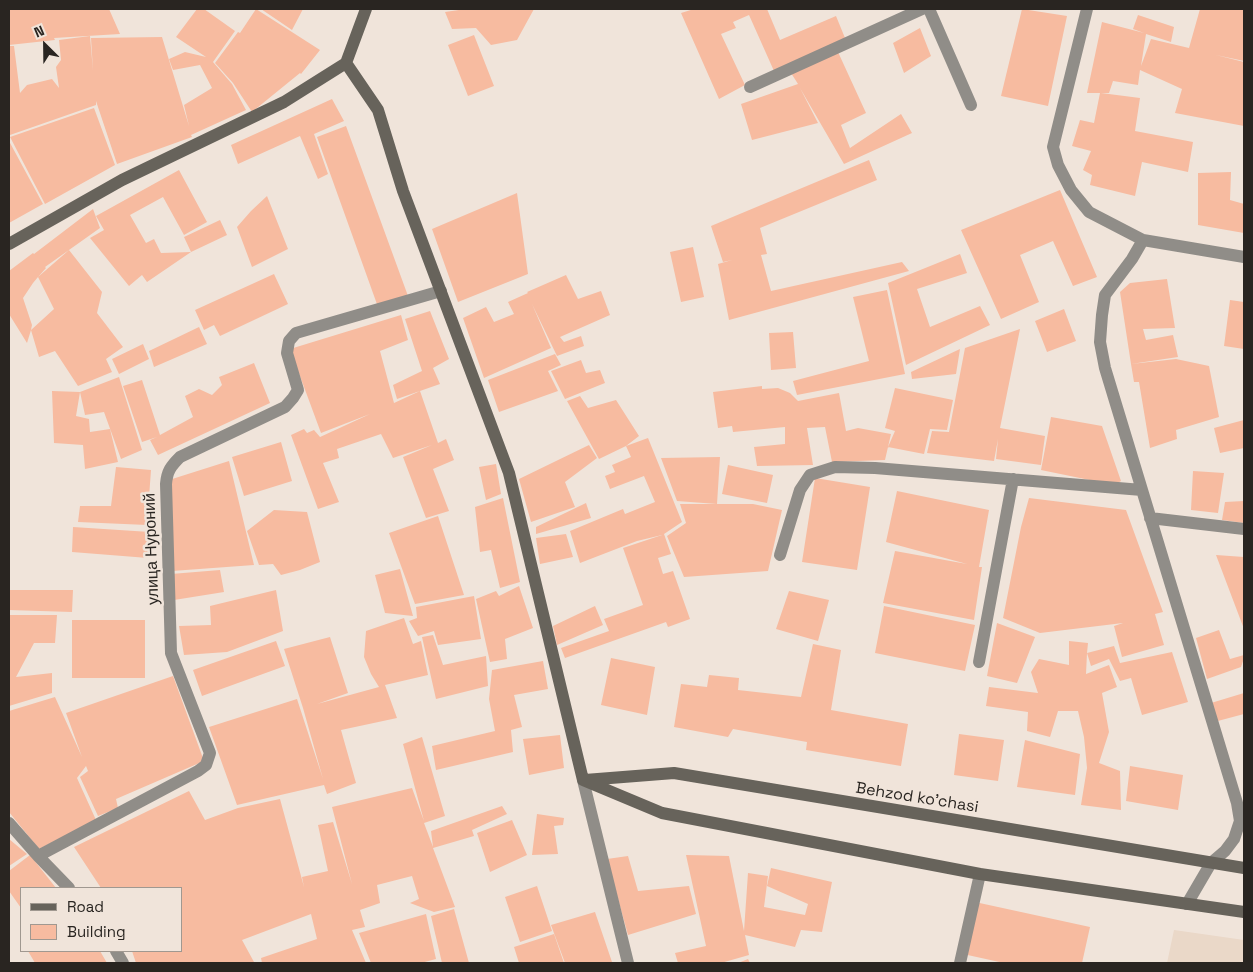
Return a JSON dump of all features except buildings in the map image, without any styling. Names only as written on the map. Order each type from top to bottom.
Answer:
[{"type":"street","points":[[9,244],[122,180],[284,102],[346,63],[366,9]]},
{"type":"street","points":[[750,87],[922,9]]},
{"type":"street","points":[[930,9],[971,105]]},
{"type":"street","points":[[1087,9],[1053,147],[1058,165],[1071,190],[1088,212],[1143,240],[1244,257]]},
{"type":"street","points":[[346,63],[378,110],[403,191],[509,473],[628,963]]},
{"type":"street","points":[[1143,240],[1132,260],[1105,295],[1100,342],[1104,368],[1237,804],[1240,821],[1234,839],[1225,851],[1211,863],[1187,904]]},
{"type":"street","name":"улица Нуроний","points":[[38,856],[206,765],[210,753],[171,652],[166,484],[167,475],[173,465],[180,457],[285,406],[293,398],[298,390],[287,353],[289,341],[296,333],[441,291]]},
{"type":"street","points":[[780,555],[800,490],[810,475],[834,467],[875,468],[1142,490]]},
{"type":"street","points":[[979,662],[1013,479]]},
{"type":"street","points":[[1150,518],[1244,529]]},
{"type":"street","name":"Behzod ko'chasi","points":[[583,780],[674,774],[1244,868]]},
{"type":"street","points":[[583,780],[662,813],[980,874],[1244,912]]},
{"type":"street","points":[[9,823],[67,887]]},
{"type":"street","points":[[960,963],[980,874]]},
{"type":"street","points":[[117,952],[123,963]]},
{"type":"shaded area","points":[[1174,930],[1244,940],[1244,963],[1167,963]]}]
